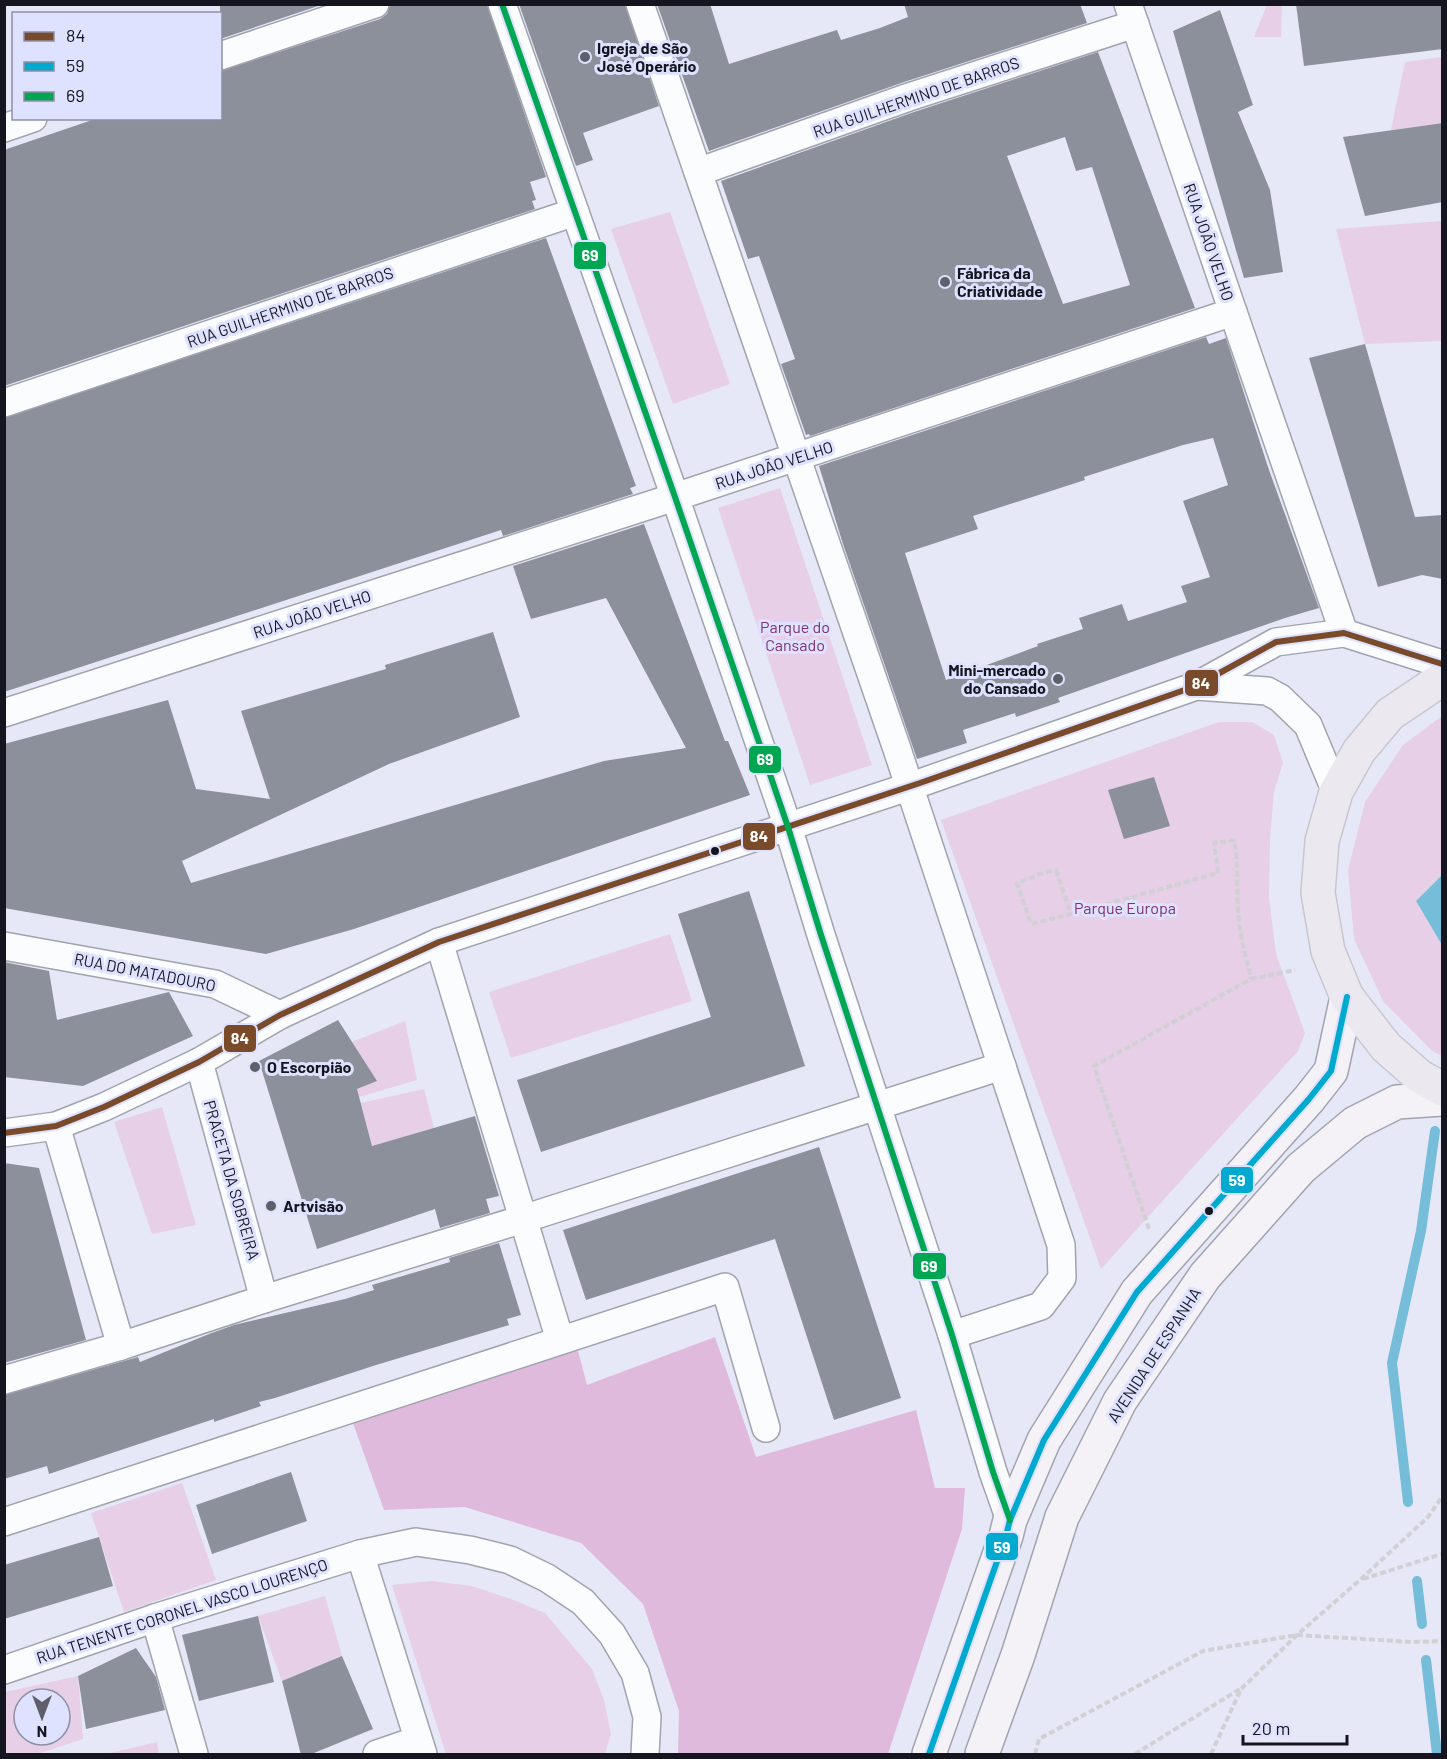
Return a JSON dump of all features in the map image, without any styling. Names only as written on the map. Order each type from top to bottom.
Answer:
[{"type":"main road","points":[[1443,679],[1390,714],[1359,751],[1336,792],[1322,842],[1318,893],[1328,951],[1347,997],[1386,1047],[1419,1076],[1443,1089]]},
{"type":"main road","points":[[929,1755],[1010,1520],[1044,1440],[1137,1292],[1309,1099],[1331,1071],[1347,997]]},
{"type":"main road","name":"AVENIDA DE ESPANHA","points":[[982,1755],[1018,1655],[1062,1517],[1120,1401],[1205,1276],[1301,1168],[1355,1123],[1397,1102],[1443,1099]]},
{"type":"street","points":[[222,55],[375,4]]},
{"type":"street","points":[[502,4],[788,827],[1010,1520]]},
{"type":"street","points":[[639,4],[909,786],[1061,1245],[1062,1278],[1041,1306],[952,1335]]},
{"type":"street","name":"RUA GUILHERMINO DE BARROS","points":[[698,172],[1132,14]]},
{"type":"street","name":"RUA JOÃO VELHO","points":[[4,713],[675,497],[1233,312],[1132,14]]},
{"type":"street","points":[[4,128],[27,120]]},
{"type":"street","name":"RUA GUILHERMINO DE BARROS","points":[[4,403],[575,212]]},
{"type":"street","points":[[1233,312],[1344,633]]},
{"type":"street","points":[[4,1133],[56,1126],[104,1107],[199,1062],[280,1015],[439,942],[788,827],[1196,686],[1276,642],[1344,633],[1443,664]]},
{"type":"street","points":[[1196,686],[1267,691],[1280,698],[1308,725],[1336,792]]},
{"type":"street","points":[[439,942],[560,1340]]},
{"type":"street","name":"RUA DO MATADOURO","points":[[4,946],[215,984],[280,1015]]},
{"type":"street","name":"PRACETA DA SOBREIRA","points":[[199,1062],[264,1299]]},
{"type":"street","points":[[4,1380],[121,1346],[1002,1066]]},
{"type":"street","points":[[56,1126],[121,1346]]},
{"type":"street","points":[[4,1522],[725,1287],[766,1428]]},
{"type":"street","name":"RUA TENENTE CORONEL VASCO LOURENÇO","points":[[4,1670],[155,1618],[360,1554],[416,1542],[470,1550],[510,1560],[547,1578],[583,1602],[612,1634],[635,1673],[647,1718],[645,1755]]},
{"type":"street","points":[[360,1554],[421,1748],[377,1755]]},
{"type":"street","points":[[155,1618],[194,1755]]},
{"type":"path","points":[[1071,915],[1056,870],[1017,883],[1031,924],[1071,915],[1218,873],[1214,843],[1233,840],[1237,855],[1241,939],[1251,980]]},
{"type":"path","points":[[1150,1230],[1094,1066],[1251,980],[1295,970]]},
{"type":"path","points":[[1135,1755],[1241,1689],[1297,1635],[1428,1517],[1443,1497]]},
{"type":"path","points":[[1361,1579],[1443,1554]]},
{"type":"path","points":[[1035,1755],[1039,1739],[1203,1651],[1297,1635],[1412,1642],[1443,1641]]},
{"type":"path","points":[[1211,1755],[1241,1689]]},
{"type":"green space","points":[[1267,5],[1282,5],[1281,37],[1254,37]]},
{"type":"green space","points":[[1442,57],[1442,123],[1391,130],[1405,62]]},
{"type":"green space","points":[[670,212],[730,384],[673,404],[611,229]]},
{"type":"green space","points":[[1442,221],[1442,341],[1365,344],[1336,229]]},
{"type":"green space","name":"Parque do Cansado","points":[[780,488],[872,765],[810,785],[718,508]]},
{"type":"green space","points":[[1442,716],[1442,875],[1416,901],[1442,945],[1442,1056],[1432,1051],[1383,1001],[1354,939],[1348,870],[1365,802],[1403,745]]},
{"type":"green space","name":"Parque Europa","points":[[1219,722],[1252,722],[1274,735],[1283,763],[1274,791],[1269,897],[1276,954],[1305,1033],[1298,1051],[1101,1269],[941,820]]},
{"type":"green space","points":[[670,934],[692,1001],[511,1058],[489,992]]},
{"type":"green space","points":[[405,1021],[417,1080],[359,1097],[357,1089],[376,1081],[352,1042]]},
{"type":"green space","points":[[424,1089],[434,1128],[372,1146],[361,1103]]},
{"type":"green space","points":[[162,1107],[196,1225],[152,1234],[114,1122]]},
{"type":"green space","points":[[182,1483],[216,1580],[124,1612],[91,1513]]},
{"type":"green space","points":[[431,1581],[472,1586],[545,1613],[592,1669],[604,1700],[611,1734],[605,1754],[446,1754],[392,1585]]},
{"type":"green space","points":[[325,1596],[342,1656],[282,1681],[258,1616]]},
{"type":"green space","points":[[78,1676],[83,1739],[72,1743],[72,1687],[28,1687]]},
{"type":"green space","points":[[12,1690],[12,1747],[58,1747],[37,1754],[5,1754],[5,1692]]},
{"type":"green space","points":[[157,1742],[159,1754],[106,1754]]},
{"type":"shaded area","points":[[715,1337],[756,1457],[916,1410],[935,1488],[965,1488],[962,1529],[888,1754],[678,1754],[679,1711],[643,1604],[581,1543],[465,1507],[384,1510],[348,1409],[578,1351],[587,1385]]},
{"type":"water","points":[[1442,875],[1442,945],[1416,901]]},
{"type":"building","points":[[220,4],[324,4],[222,38],[222,12],[220,12]]},
{"type":"building","points":[[390,4],[487,4],[546,177],[530,182],[536,200],[532,201],[535,209],[4,386],[4,150],[92,120],[222,120],[222,70],[380,19],[387,14]]},
{"type":"building","name":"Igreja de São José Operário","points":[[519,4],[625,4],[659,106],[583,133],[593,160],[576,166]]},
{"type":"building","points":[[657,4],[710,4],[729,64],[837,30],[841,40],[880,28],[908,17],[904,4],[1080,4],[1087,23],[904,82],[709,151]]},
{"type":"building","points":[[1296,4],[1443,4],[1443,49],[1304,66]]},
{"type":"building","points":[[1220,10],[1253,105],[1238,112],[1270,190],[1283,272],[1244,278],[1173,31]]},
{"type":"building","name":"Fábrica da Criatividade","points":[[1098,52],[1195,308],[810,436],[806,435],[781,364],[795,359],[759,256],[748,259],[721,181],[914,112]],"holes":[[[1065,137],[1076,171],[1092,167],[1130,285],[1063,304],[1007,156]]]},
{"type":"building","points":[[1443,123],[1443,202],[1365,216],[1343,137]]},
{"type":"building","points":[[546,238],[636,486],[630,488],[633,494],[503,536],[501,530],[4,692],[4,418]]},
{"type":"building","points":[[1206,337],[1209,344],[1226,338],[1269,470],[1319,608],[1058,698],[1060,702],[1016,717],[1015,713],[963,730],[967,743],[917,759],[843,544],[819,466]],"holes":[[[1213,438],[1228,485],[1183,501],[1210,577],[1181,586],[1187,602],[1128,621],[1122,604],[1079,618],[1083,629],[1037,644],[1038,646],[946,680],[905,553],[978,529],[973,516],[1085,480],[1084,477],[1183,445]]]},
{"type":"building","points":[[1365,344],[1415,517],[1443,515],[1443,579],[1422,575],[1378,587],[1309,358]]},
{"type":"building","points":[[644,524],[725,741],[728,741],[750,795],[354,929],[266,954],[4,908],[4,744],[168,700],[196,789],[270,799],[241,711],[386,669],[385,665],[493,632],[520,717],[389,764],[182,861],[191,883],[604,761],[686,748],[606,598],[531,619],[513,566]]},
{"type":"building","points":[[1154,777],[1170,826],[1124,839],[1108,790]]},
{"type":"building","points":[[749,891],[805,1066],[541,1152],[517,1080],[711,1017],[678,914]]},
{"type":"building","points":[[4,962],[49,971],[57,1020],[169,992],[193,1036],[83,1086],[4,1077]]},
{"type":"building","points":[[338,1020],[377,1081],[357,1089],[372,1146],[475,1116],[499,1196],[486,1199],[490,1213],[440,1228],[435,1209],[317,1249],[259,1061]]},
{"type":"building","points":[[819,1147],[901,1398],[834,1420],[775,1239],[586,1300],[563,1230]]},
{"type":"building","points":[[4,1163],[39,1168],[86,1340],[4,1363]]},
{"type":"building","points":[[499,1243],[521,1315],[507,1319],[509,1325],[259,1402],[261,1406],[214,1422],[214,1419],[49,1474],[47,1466],[4,1479],[4,1395],[138,1357],[140,1362],[234,1325],[345,1299],[374,1290],[372,1285],[450,1262],[449,1258]]},
{"type":"building","points":[[291,1472],[307,1521],[212,1554],[196,1505]]},
{"type":"building","points":[[99,1537],[113,1586],[4,1619],[4,1565]]},
{"type":"building","points":[[258,1616],[274,1682],[199,1701],[182,1635]]},
{"type":"building","points":[[136,1648],[156,1677],[165,1710],[86,1729],[78,1676]]},
{"type":"building","points":[[342,1656],[373,1729],[309,1755],[301,1755],[282,1681]]},
{"type":"waterway","points":[[1408,1502],[1392,1363],[1421,1231],[1435,1131]]},
{"type":"waterway","points":[[1417,1581],[1422,1624]]},
{"type":"waterway","points":[[1426,1660],[1437,1754]]},
{"type":"transit line","name":"69","points":[[502,4],[788,827],[1010,1520]]},
{"type":"transit line","name":"84","points":[[4,1133],[56,1126],[104,1107],[199,1062],[280,1015],[439,942],[920,783],[1196,686],[1276,642],[1344,633],[1442,664]]},
{"type":"transit line","name":"59","points":[[929,1754],[1010,1520],[1044,1440],[1137,1292],[1309,1099],[1331,1071],[1347,997]]},
{"type":"place","name":"Igreja de São José Operário","points":[[585,57]]},
{"type":"place","name":"Fábrica da Criatividade","points":[[945,282]]},
{"type":"place","name":"Mini-mercado do Cansado","points":[[1058,679]]},
{"type":"place","name":"O Escorpião","points":[[255,1067]]},
{"type":"place","name":"Artvisão","points":[[271,1206]]}]
